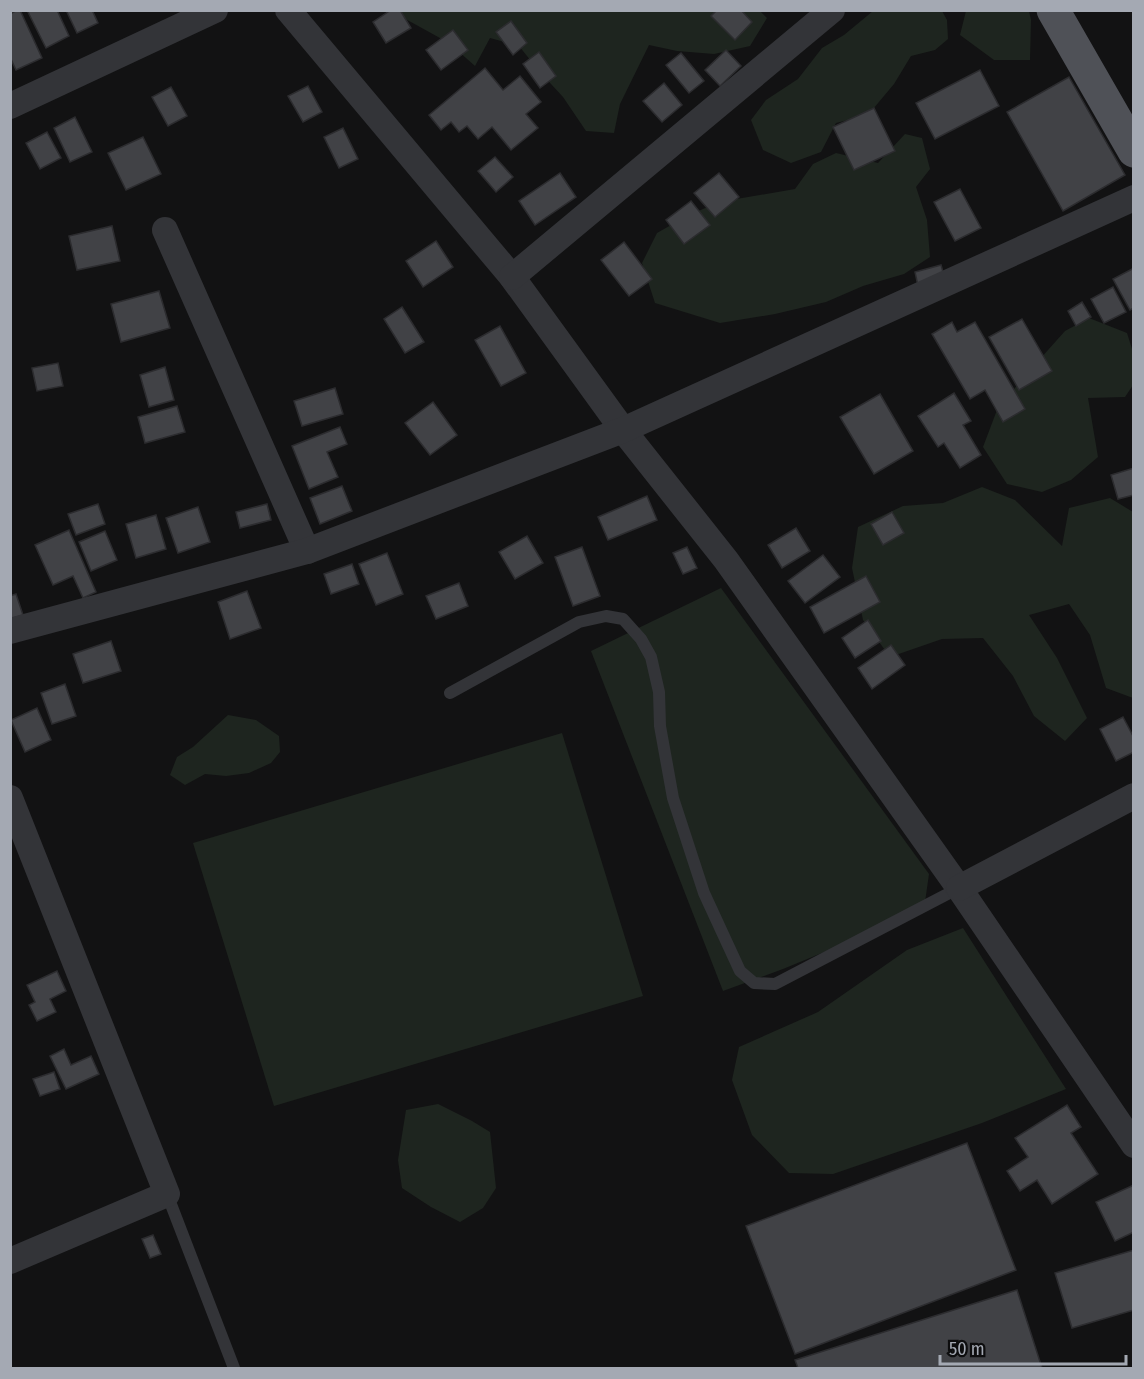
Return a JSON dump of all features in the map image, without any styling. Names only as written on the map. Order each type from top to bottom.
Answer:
[{"type":"main road","points":[[1053,10],[1134,151]]},
{"type":"street","points":[[10,106],[216,10]]},
{"type":"street","points":[[288,10],[512,277],[623,430],[726,560],[959,888],[1134,1145]]},
{"type":"street","points":[[512,277],[832,10]]},
{"type":"street","points":[[10,631],[308,551],[623,430],[1134,198]]},
{"type":"street","points":[[165,230],[308,551]]},
{"type":"street","points":[[959,888],[1134,796]]},
{"type":"street","points":[[10,798],[167,1194],[10,1261]]},
{"type":"lane","points":[[450,693],[579,622],[606,616],[623,619],[642,639],[651,657],[659,692],[660,726],[673,798],[704,893],[740,971],[754,984],[775,984],[959,888]]},
{"type":"lane","points":[[167,1194],[234,1368]]},
{"type":"shaded area","points":[[759,10],[767,18],[750,46],[714,54],[677,51],[649,45],[620,104],[614,133],[586,131],[563,97],[519,46],[490,38],[475,66],[449,43],[391,11]]},
{"type":"shaded area","points":[[873,11],[942,11],[947,20],[948,39],[935,50],[911,56],[894,84],[868,115],[836,123],[821,152],[791,163],[763,150],[751,120],[766,100],[798,79],[822,48],[844,35]]},
{"type":"shaded area","points":[[966,11],[1029,11],[1031,20],[1030,60],[994,60],[960,35]]},
{"type":"shaded area","points":[[905,134],[922,138],[930,169],[916,187],[927,220],[930,257],[904,274],[863,286],[826,302],[775,314],[720,323],[655,303],[642,263],[657,233],[719,202],[795,189],[813,164],[836,153],[878,163]]},
{"type":"shaded area","points":[[1089,318],[1127,333],[1133,352],[1133,385],[1125,397],[1088,398],[1098,457],[1071,480],[1042,492],[1007,484],[983,447],[997,410],[1065,331]]},
{"type":"shaded area","points":[[982,487],[1015,500],[1062,546],[1069,508],[1110,498],[1133,512],[1133,698],[1106,688],[1090,635],[1069,604],[1029,615],[1057,658],[1087,718],[1065,741],[1034,716],[1013,676],[983,638],[942,639],[890,657],[863,620],[852,568],[858,527],[903,506],[943,503]]},
{"type":"shaded area","points":[[721,588],[929,874],[925,902],[851,941],[723,991],[591,651]]},
{"type":"shaded area","points":[[228,715],[256,720],[279,736],[280,752],[271,763],[249,773],[226,776],[205,774],[185,785],[170,775],[177,757],[193,747]]},
{"type":"shaded area","points":[[562,733],[643,996],[274,1106],[193,843]]},
{"type":"shaded area","points":[[963,928],[1066,1089],[982,1123],[833,1174],[789,1173],[752,1135],[732,1080],[739,1047],[818,1012],[907,950]]},
{"type":"shaded area","points":[[438,1104],[490,1132],[496,1188],[483,1208],[460,1222],[402,1188],[398,1160],[406,1110]]},
{"type":"building","points":[[20,10],[42,58],[16,70],[10,57],[10,14]]},
{"type":"building","points":[[27,10],[57,10],[69,36],[46,48]]},
{"type":"building","points":[[66,10],[92,10],[98,23],[77,33]]},
{"type":"building","points":[[391,10],[400,10],[411,28],[386,43],[373,22]]},
{"type":"building","points":[[717,10],[741,10],[752,22],[735,40],[711,16]]},
{"type":"building","points":[[511,21],[527,43],[513,55],[496,32]]},
{"type":"building","points":[[453,30],[468,50],[441,70],[426,50]]},
{"type":"building","points":[[726,50],[741,66],[720,86],[705,70]]},
{"type":"building","points":[[539,52],[556,76],[540,88],[523,64]]},
{"type":"building","points":[[681,53],[704,81],[689,93],[666,65]]},
{"type":"building","points":[[485,68],[503,90],[520,76],[541,102],[526,114],[538,128],[511,150],[492,127],[478,139],[467,126],[459,132],[451,122],[441,130],[429,115]]},
{"type":"building","points":[[980,70],[999,106],[935,139],[916,103]]},
{"type":"building","points":[[1069,77],[1125,175],[1063,211],[1007,112]]},
{"type":"building","points":[[664,83],[682,105],[662,122],[643,101]]},
{"type":"building","points":[[308,86],[322,112],[303,122],[288,96]]},
{"type":"building","points":[[171,87],[187,116],[168,126],[152,97]]},
{"type":"building","points":[[874,108],[895,151],[854,170],[833,127]]},
{"type":"building","points":[[75,117],[92,152],[70,162],[54,128]]},
{"type":"building","points":[[343,128],[358,159],[339,168],[324,137]]},
{"type":"building","points":[[47,132],[61,158],[40,169],[26,143]]},
{"type":"building","points":[[143,137],[161,174],[126,190],[108,153]]},
{"type":"building","points":[[495,157],[513,177],[496,192],[478,171]]},
{"type":"building","points":[[560,173],[576,197],[535,225],[519,201]]},
{"type":"building","points":[[719,173],[739,197],[715,217],[694,193]]},
{"type":"building","points":[[960,189],[981,228],[955,241],[934,202]]},
{"type":"building","points":[[691,201],[710,225],[684,244],[666,220]]},
{"type":"building","points":[[112,226],[120,261],[77,270],[69,236]]},
{"type":"building","points":[[436,241],[453,267],[423,287],[406,261]]},
{"type":"building","points":[[624,242],[652,279],[629,296],[601,260]]},
{"type":"building","points":[[941,265],[945,279],[918,286],[915,272]]},
{"type":"building","points":[[1134,268],[1134,308],[1130,310],[1113,279]]},
{"type":"building","points":[[1113,287],[1126,312],[1104,323],[1091,299]]},
{"type":"building","points":[[159,291],[170,328],[121,342],[111,304]]},
{"type":"building","points":[[1082,302],[1091,317],[1076,326],[1068,311]]},
{"type":"building","points":[[402,307],[424,342],[405,353],[384,319]]},
{"type":"building","points":[[1022,319],[1052,371],[1019,390],[989,337]]},
{"type":"building","points":[[952,322],[957,332],[975,322],[1025,409],[1003,422],[985,390],[970,399],[932,334]]},
{"type":"building","points":[[500,326],[526,373],[501,386],[475,340]]},
{"type":"building","points":[[58,363],[63,386],[37,391],[32,368]]},
{"type":"building","points":[[165,367],[174,400],[149,407],[140,375]]},
{"type":"building","points":[[335,388],[343,414],[302,426],[294,401]]},
{"type":"building","points":[[954,393],[971,421],[963,425],[981,455],[960,468],[944,443],[938,447],[918,416]]},
{"type":"building","points":[[880,394],[913,451],[874,474],[840,417]]},
{"type":"building","points":[[433,402],[457,435],[430,455],[405,423]]},
{"type":"building","points":[[177,406],[185,432],[145,443],[138,417]]},
{"type":"building","points":[[340,427],[347,444],[327,452],[338,477],[309,489],[292,446]]},
{"type":"building","points":[[1134,468],[1134,495],[1118,499],[1111,475]]},
{"type":"building","points":[[342,486],[352,511],[320,524],[310,498]]},
{"type":"building","points":[[647,496],[657,520],[608,540],[598,517]]},
{"type":"building","points":[[98,504],[105,524],[76,535],[68,514]]},
{"type":"building","points":[[267,504],[271,520],[240,528],[236,512]]},
{"type":"building","points":[[198,507],[210,542],[178,553],[166,518]]},
{"type":"building","points":[[892,512],[904,533],[883,545],[871,524]]},
{"type":"building","points":[[156,515],[166,549],[136,558],[126,524]]},
{"type":"building","points":[[796,528],[810,551],[782,568],[768,545]]},
{"type":"building","points":[[69,530],[96,592],[83,598],[73,576],[53,585],[35,545]]},
{"type":"building","points":[[105,531],[117,560],[91,571],[79,542]]},
{"type":"building","points":[[527,536],[543,563],[515,579],[499,552]]},
{"type":"building","points":[[582,547],[600,596],[573,606],[555,557]]},
{"type":"building","points":[[687,547],[697,568],[683,574],[673,553]]},
{"type":"building","points":[[387,553],[403,594],[376,605],[359,564]]},
{"type":"building","points":[[823,555],[840,577],[805,603],[788,581]]},
{"type":"building","points":[[352,564],[359,584],[331,594],[324,574]]},
{"type":"building","points":[[866,576],[880,602],[824,633],[810,607]]},
{"type":"building","points":[[459,583],[468,606],[436,619],[426,596]]},
{"type":"building","points":[[247,591],[261,628],[230,639],[218,602]]},
{"type":"building","points":[[16,594],[23,615],[10,619],[10,596]]},
{"type":"building","points":[[868,620],[881,641],[855,658],[842,638]]},
{"type":"building","points":[[111,641],[121,671],[83,683],[73,654]]},
{"type":"building","points":[[891,645],[905,665],[872,689],[858,668]]},
{"type":"building","points":[[65,684],[76,716],[52,724],[41,693]]},
{"type":"building","points":[[37,708],[51,740],[25,752],[11,720]]},
{"type":"building","points":[[1123,717],[1134,738],[1134,752],[1116,761],[1100,729]]},
{"type":"building","points":[[57,971],[66,991],[50,999],[56,1012],[37,1021],[29,1005],[35,1002],[27,985]]},
{"type":"building","points":[[64,1049],[71,1065],[91,1056],[99,1074],[66,1089],[50,1056]]},
{"type":"building","points":[[54,1072],[60,1089],[40,1096],[33,1079]]},
{"type":"building","points":[[1067,1105],[1081,1127],[1071,1133],[1098,1174],[1052,1204],[1037,1180],[1020,1191],[1007,1171],[1028,1157],[1015,1138]]},
{"type":"building","points":[[967,1143],[1016,1270],[795,1354],[746,1226]]},
{"type":"building","points":[[1134,1185],[1134,1232],[1115,1241],[1096,1202]]},
{"type":"building","points":[[153,1235],[161,1254],[150,1258],[142,1239]]},
{"type":"building","points":[[1134,1250],[1134,1310],[1072,1328],[1055,1273]]},
{"type":"building","points":[[1017,1290],[1042,1368],[798,1368],[795,1360]]}]
